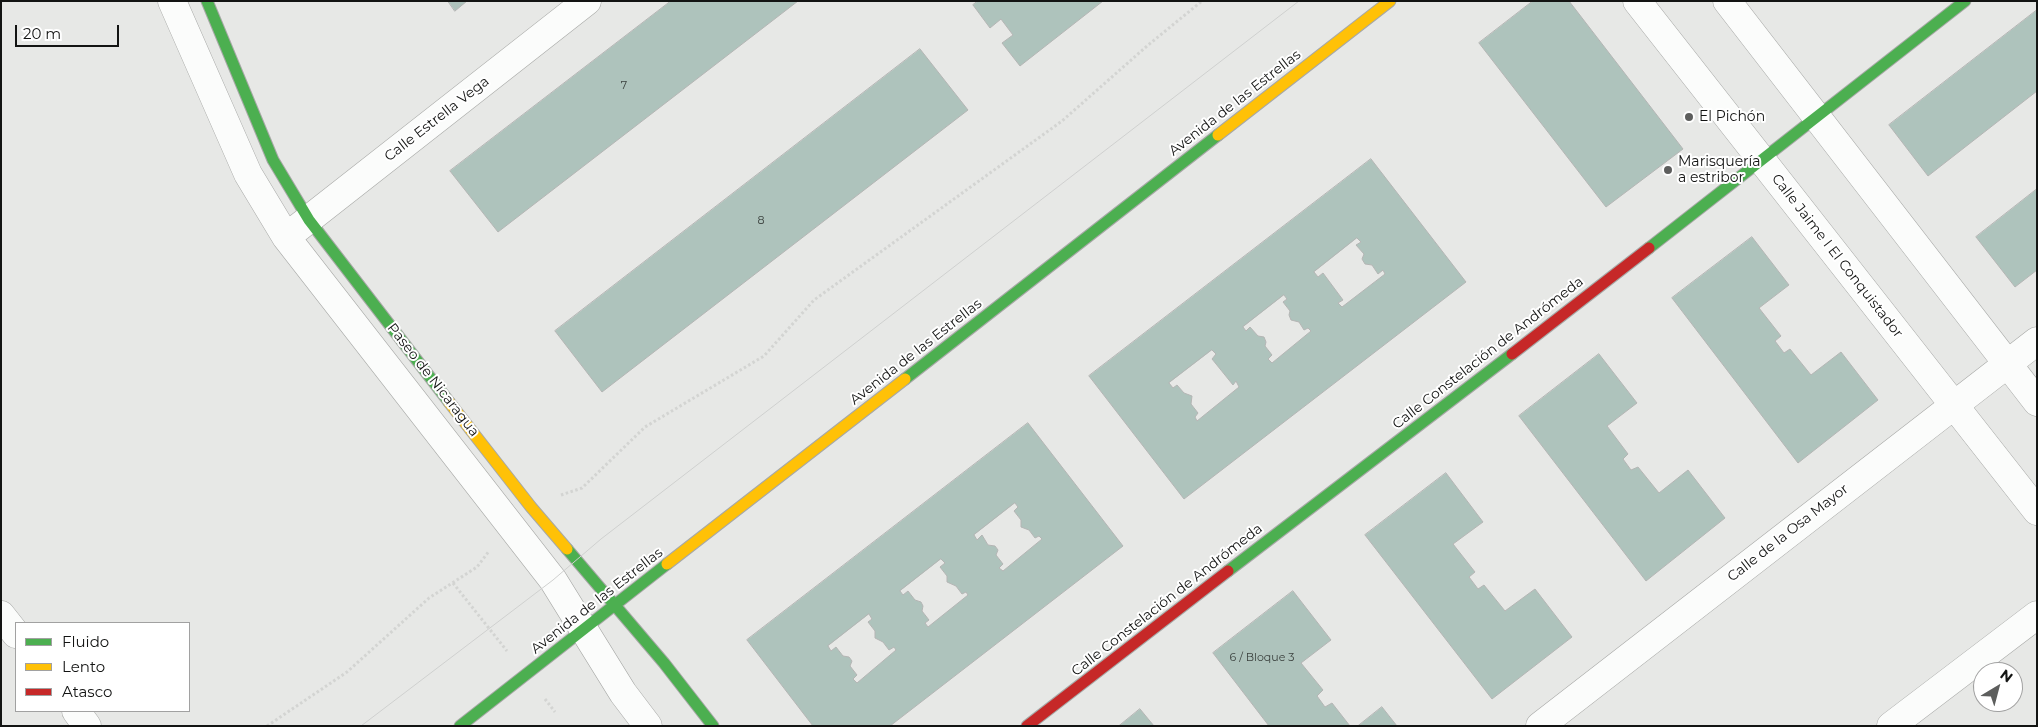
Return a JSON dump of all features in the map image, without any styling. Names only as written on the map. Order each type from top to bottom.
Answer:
[{"type":"street","name":"Paseo de Nicaragua","points":[[172,1],[248,174],[286,237],[553,580],[623,694],[648,726]]},
{"type":"street","name":"Paseo de Nicaragua","points":[[207,1],[273,160],[309,220],[531,507],[664,663],[713,726]]},
{"type":"street","name":"Calle Estrella Vega","points":[[286,237],[587,1]]},
{"type":"street","name":"Avenida de las Estrellas","points":[[460,726],[1390,1]]},
{"type":"street","name":"Calle Jaime I El Conquistador","points":[[1637,1],[2037,511]]},
{"type":"street","points":[[1726,1],[2037,402]]},
{"type":"street","name":"Calle Constelación de Andrómeda","points":[[1027,726],[1762,160],[1965,1]]},
{"type":"street","name":"Calle de la Osa Mayor","points":[[1540,726],[1953,404],[2037,341]]},
{"type":"street","points":[[1,614],[15,633]]},
{"type":"street","points":[[1891,726],[2037,615]]},
{"type":"street","points":[[77,712],[87,726]]},
{"type":"path","points":[[531,507],[582,488],[645,427],[764,356],[814,300],[1062,121],[1147,46],[1202,1]]},
{"type":"path","points":[[267,726],[348,672],[428,598],[478,567],[508,524]]},
{"type":"path","points":[[453,583],[555,712]]},
{"type":"building","points":[[448,1],[467,1],[455,11]]},
{"type":"building","points":[[671,1],[798,1],[498,232],[450,171]]},
{"type":"building","points":[[978,1],[1103,1],[1020,66],[1002,43],[1013,35],[1001,19],[990,28],[973,5]]},
{"type":"building","points":[[1533,1],[1569,1],[1683,149],[1606,207],[1479,43]]},
{"type":"building","points":[[2037,10],[2037,91],[1928,176],[1889,125]]},
{"type":"building","points":[[920,49],[968,110],[602,392],[555,331]]},
{"type":"building","points":[[1371,159],[1466,282],[1184,499],[1089,376]],"holes":[[[1357,238],[1361,242],[1356,245],[1364,254],[1362,259],[1365,264],[1372,265],[1378,274],[1383,270],[1385,274],[1342,307],[1338,303],[1343,300],[1323,273],[1318,277],[1314,272]],[[1284,295],[1287,299],[1283,302],[1290,311],[1291,320],[1299,322],[1304,330],[1308,328],[1311,331],[1272,363],[1268,359],[1272,355],[1265,346],[1264,337],[1258,336],[1250,327],[1246,331],[1243,327]],[[1212,350],[1216,354],[1212,359],[1233,385],[1236,381],[1239,387],[1197,421],[1195,417],[1198,413],[1191,404],[1192,396],[1184,393],[1177,385],[1173,388],[1169,383]]]},
{"type":"building","points":[[2037,189],[2037,270],[2015,287],[1976,237]]},
{"type":"building","points":[[1752,237],[1789,285],[1759,308],[1781,336],[1775,341],[1784,353],[1790,349],[1811,375],[1841,352],[1878,400],[1798,463],[1672,298]]},
{"type":"building","points":[[1599,354],[1637,403],[1607,426],[1628,454],[1623,459],[1631,470],[1638,467],[1659,493],[1688,470],[1725,518],[1646,581],[1519,416]]},
{"type":"building","points":[[1028,423],[1123,546],[890,726],[813,726],[747,640]],"holes":[[[1015,503],[1018,507],[1014,511],[1021,520],[1021,527],[1029,530],[1035,538],[1039,536],[1042,539],[1003,571],[999,568],[1003,564],[996,555],[998,550],[995,546],[988,545],[982,535],[977,540],[974,535]],[[941,559],[945,563],[940,567],[947,576],[947,582],[956,586],[962,594],[966,592],[968,595],[928,627],[925,623],[929,620],[922,611],[923,606],[921,602],[915,600],[908,591],[903,595],[900,591]],[[869,614],[872,619],[868,622],[875,631],[875,638],[883,642],[889,650],[894,647],[896,650],[857,683],[853,679],[857,675],[850,666],[852,661],[849,657],[843,656],[836,647],[831,651],[828,646]]]},
{"type":"building","points":[[1446,473],[1483,522],[1453,544],[1475,572],[1469,577],[1478,589],[1484,585],[1505,611],[1535,589],[1572,637],[1492,699],[1365,535]]},
{"type":"building","points":[[1293,591],[1331,640],[1301,663],[1323,690],[1317,696],[1325,707],[1332,703],[1350,726],[1269,726],[1213,653]]},
{"type":"building","points":[[1382,707],[1397,726],[1358,726]]},
{"type":"building","points":[[1140,709],[1154,726],[1119,726]]},
{"type":"tram line","points":[[361,726],[553,580],[601,539],[1299,1]]},
{"type":"traffic: fast","points":[[207,1],[273,160],[309,220],[449,402]]},
{"type":"traffic: fast","points":[[1649,248],[1965,1]]},
{"type":"traffic: fast","points":[[905,379],[1218,135]]},
{"type":"traffic: fast","points":[[1228,571],[1512,354]]},
{"type":"traffic: fast","points":[[567,549],[664,663],[713,726]]},
{"type":"traffic: fast","points":[[460,726],[667,564]]},
{"type":"traffic: slow","points":[[1218,135],[1390,1]]},
{"type":"traffic: slow","points":[[667,564],[905,379]]},
{"type":"traffic: slow","points":[[449,402],[531,507],[567,549]]},
{"type":"traffic: jam","points":[[1512,354],[1649,248]]},
{"type":"traffic: jam","points":[[1027,726],[1228,571]]},
{"type":"place","name":"El Pichón","points":[[1689,117]]},
{"type":"place","name":"Marisquería a estribor","points":[[1668,170]]}]
